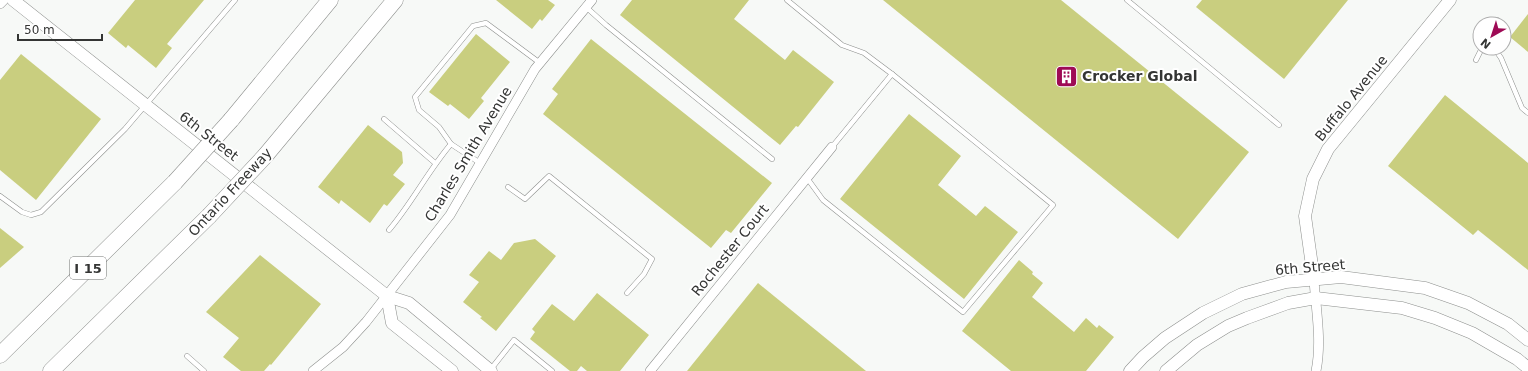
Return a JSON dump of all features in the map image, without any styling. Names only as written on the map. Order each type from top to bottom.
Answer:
[{"type":"highway","name":"I 15","points":[[0,354],[175,182],[231,120],[330,0]]},
{"type":"highway","name":"Ontario Freeway","points":[[51,371],[209,216],[265,156],[395,0]]},
{"type":"street","points":[[0,4],[4,0]]},
{"type":"street","name":"6th Street","points":[[13,0],[387,296],[409,303],[491,371]]},
{"type":"street","name":"Buffalo Avenue","points":[[1316,371],[1318,345],[1316,298],[1305,216],[1313,179],[1328,149],[1450,0]]},
{"type":"street","name":"Charles Smith Avenue","points":[[313,371],[354,335],[387,296],[450,215],[535,69],[589,4]]},
{"type":"street","name":"Rochester Court","points":[[650,371],[832,147]]},
{"type":"street","name":"6th Street","points":[[1130,371],[1164,338],[1203,313],[1242,294],[1286,282],[1341,277],[1425,288],[1468,303],[1508,324],[1528,340]]},
{"type":"street","points":[[387,296],[392,323],[452,371]]},
{"type":"street","points":[[1166,371],[1197,345],[1228,326],[1288,303],[1316,298],[1402,308],[1434,318],[1472,333],[1517,359],[1528,368]]},
{"type":"lane","points":[[0,196],[22,212],[31,215],[42,212],[125,129],[235,0]]},
{"type":"lane","points":[[787,0],[842,45],[864,53],[892,74],[1053,204],[963,312],[823,200],[807,178]]},
{"type":"lane","points":[[1127,0],[1279,125]]},
{"type":"lane","points":[[589,4],[606,25],[772,159]]},
{"type":"lane","points":[[480,163],[451,144],[439,126],[419,110],[415,97],[473,26],[486,23],[540,63]]},
{"type":"lane","points":[[1476,60],[1478,56]]},
{"type":"lane","points":[[1500,56],[1522,108],[1528,113]]},
{"type":"lane","points":[[832,147],[892,74]]},
{"type":"lane","points":[[384,119],[435,163]]},
{"type":"lane","points":[[389,230],[405,211],[435,163],[451,144]]},
{"type":"lane","points":[[508,186],[525,199],[549,176],[652,259],[644,274],[627,293]]},
{"type":"lane","points":[[491,371],[514,340],[552,371]]},
{"type":"lane","points":[[187,356],[204,371]]},
{"type":"building","points":[[135,0],[204,0],[167,44],[172,48],[156,68],[128,45],[126,48],[108,33]]},
{"type":"building","points":[[496,0],[548,0],[555,5],[542,21],[540,19],[532,29]]},
{"type":"building","points":[[632,0],[749,0],[734,19],[785,60],[793,50],[834,82],[798,127],[796,126],[780,145],[620,15]]},
{"type":"building","name":"Crocker Global","points":[[883,0],[1061,0],[1249,152],[1178,239]]},
{"type":"building","points":[[1202,0],[1348,0],[1284,79],[1196,7]]},
{"type":"building","points":[[1528,14],[1528,52],[1512,39],[1512,34]]},
{"type":"building","points":[[476,34],[510,62],[481,98],[484,101],[469,119],[450,104],[448,106],[429,92]]},
{"type":"building","points":[[591,39],[772,183],[731,233],[726,230],[711,248],[543,114],[558,94],[552,89]]},
{"type":"building","points":[[21,54],[101,119],[36,200],[0,170],[0,80]]},
{"type":"building","points":[[1445,95],[1528,163],[1528,270],[1478,230],[1473,235],[1388,166]]},
{"type":"building","points":[[909,114],[961,156],[938,185],[976,216],[985,206],[1018,232],[964,299],[840,199]]},
{"type":"building","points":[[368,125],[402,152],[403,163],[393,175],[405,184],[387,206],[384,204],[370,223],[341,200],[339,204],[318,187]]},
{"type":"building","points":[[0,228],[24,247],[0,268]]},
{"type":"building","points":[[535,239],[556,256],[496,331],[480,318],[482,317],[463,302],[479,282],[469,275],[489,251],[501,260],[514,243]]},
{"type":"building","points":[[260,255],[321,304],[271,365],[270,364],[264,371],[241,371],[223,357],[239,338],[206,312]]},
{"type":"building","points":[[1019,260],[1043,283],[1032,297],[1074,332],[1086,318],[1097,328],[1099,325],[1114,337],[1086,371],[1011,371],[962,331]]},
{"type":"building","points":[[758,283],[866,371],[687,371]]},
{"type":"building","points":[[597,293],[649,335],[620,371],[587,371],[581,366],[577,371],[570,371],[530,339],[535,332],[532,329],[552,304],[574,321]]},
{"type":"place","name":"Crocker Global","points":[[1066,76]]}]
